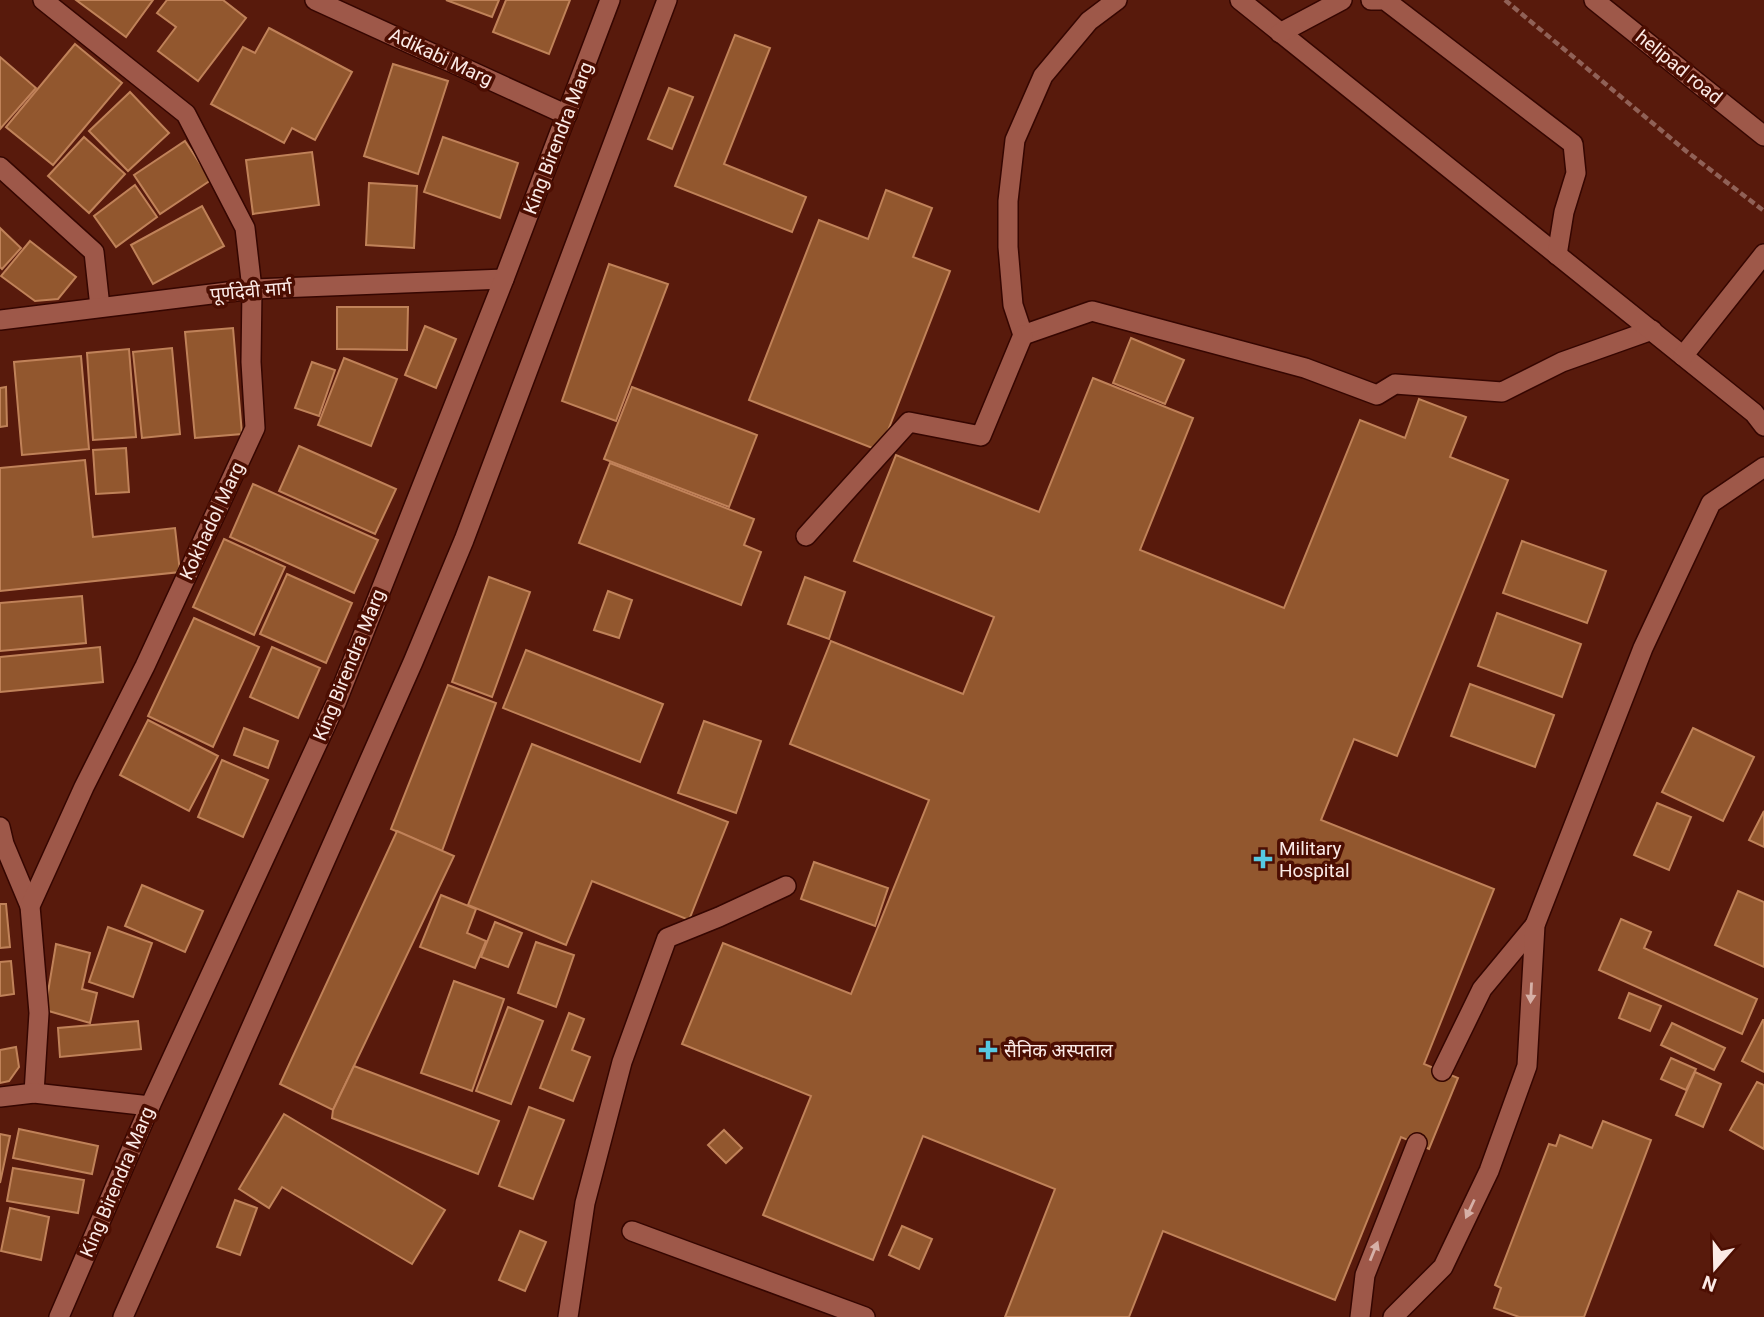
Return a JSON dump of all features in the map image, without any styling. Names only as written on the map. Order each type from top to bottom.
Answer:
[{"type":"street","name":"Kokhadol Marg","points":[[34,1093],[39,1013],[30,906],[255,428],[251,362],[252,289],[245,228],[186,114],[43,0]]},
{"type":"street","name":"Adikabi Marg","points":[[315,0],[567,115]]},
{"type":"street","name":"King Birendra Marg","points":[[59,1317],[150,1106],[336,703],[504,279],[610,0]]},
{"type":"street","points":[[122,1317],[413,663],[464,540],[667,0]]},
{"type":"street","points":[[806,536],[909,422],[981,436],[1023,335],[1013,304],[1008,247],[1008,201],[1015,140],[1044,76],[1089,21],[1117,0]]},
{"type":"street","points":[[1240,0],[1754,412],[1764,426]]},
{"type":"street","points":[[1280,33],[1342,0]]},
{"type":"street","points":[[1371,0],[1385,1],[1573,144],[1576,173],[1564,212],[1557,255]]},
{"type":"street","name":"helipad road","points":[[1594,0],[1764,136]]},
{"type":"street","points":[[0,167],[94,252],[100,307]]},
{"type":"street","points":[[1683,356],[1764,254]]},
{"type":"street","name":"पूर्णदेवी मार्ग","points":[[0,320],[252,289],[504,279]]},
{"type":"street","points":[[1023,335],[1093,311],[1305,368],[1377,395],[1395,384],[1502,392],[1562,362],[1652,330]]},
{"type":"street","points":[[1393,1317],[1443,1267],[1489,1171],[1527,1066],[1535,925],[1643,648],[1711,503],[1764,467]]},
{"type":"street","points":[[0,827],[4,844],[30,906]]},
{"type":"street","points":[[568,1317],[585,1203],[622,1062],[667,938],[786,886]]},
{"type":"street","points":[[1442,1071],[1482,989],[1535,925]]},
{"type":"street","points":[[0,1097],[34,1093],[150,1106]]},
{"type":"street","points":[[1360,1317],[1365,1275],[1417,1143]]},
{"type":"street","points":[[632,1231],[866,1317]]},
{"type":"path","points":[[1506,0],[1686,151],[1764,211]]},
{"type":"building","points":[[76,0],[153,0],[126,37]]},
{"type":"building","points":[[167,0],[223,0],[246,18],[198,81],[158,51],[176,27],[157,13]]},
{"type":"building","points":[[446,0],[499,0],[492,17]]},
{"type":"building","points":[[506,0],[570,0],[549,54],[493,32]]},
{"type":"building","points":[[269,28],[352,72],[315,140],[292,128],[284,143],[211,104],[243,47],[255,53]]},
{"type":"building","points":[[735,35],[770,48],[724,164],[806,197],[792,232],[675,186]]},
{"type":"building","points":[[75,44],[122,83],[53,165],[6,127]]},
{"type":"building","points":[[0,57],[36,88],[0,129]]},
{"type":"building","points":[[393,64],[448,81],[418,174],[364,156]]},
{"type":"building","points":[[669,88],[693,97],[672,149],[648,139]]},
{"type":"building","points":[[130,92],[169,133],[128,171],[89,131]]},
{"type":"building","points":[[84,137],[125,174],[89,213],[48,176]]},
{"type":"building","points":[[443,137],[518,163],[500,218],[424,192]]},
{"type":"building","points":[[185,141],[211,180],[160,214],[134,175]]},
{"type":"building","points":[[312,152],[319,205],[253,214],[246,160]]},
{"type":"building","points":[[369,183],[417,186],[414,248],[366,245]]},
{"type":"building","points":[[135,185],[157,217],[116,247],[94,216]]},
{"type":"building","points":[[886,190],[932,208],[913,257],[950,271],[880,451],[749,400],[819,220],[868,239]]},
{"type":"building","points":[[202,206],[224,246],[153,284],[131,245]]},
{"type":"building","points":[[0,228],[21,248],[2,269],[0,267]]},
{"type":"building","points":[[30,241],[76,277],[58,299],[35,301],[1,276]]},
{"type":"building","points":[[609,264],[668,284],[616,421],[562,401]]},
{"type":"building","points":[[337,307],[408,307],[407,350],[337,349]]},
{"type":"building","points":[[425,326],[456,339],[436,388],[405,375]]},
{"type":"building","points":[[233,328],[242,434],[195,438],[185,332]]},
{"type":"building","points":[[1131,338],[1184,360],[1165,404],[1113,383]]},
{"type":"building","points":[[172,348],[180,434],[142,438],[133,352]]},
{"type":"building","points":[[129,349],[136,437],[93,440],[87,353]]},
{"type":"building","points":[[81,356],[89,449],[22,455],[14,362]]},
{"type":"building","points":[[344,358],[397,379],[371,446],[318,425]]},
{"type":"building","points":[[312,362],[335,370],[319,416],[295,408]]},
{"type":"building","name":"Military Hospital","points":[[1093,378],[1193,418],[1140,550],[1284,608],[1360,420],[1405,438],[1419,399],[1466,417],[1450,457],[1508,480],[1397,756],[1354,739],[1321,820],[1494,889],[1424,1064],[1458,1078],[1429,1149],[1401,1137],[1335,1300],[1163,1231],[1129,1317],[1005,1317],[1055,1189],[923,1136],[873,1260],[763,1215],[811,1096],[682,1044],[723,943],[851,994],[929,800],[790,744],[831,641],[963,694],[994,617],[854,561],[896,455],[1039,512]]},
{"type":"building","points":[[6,387],[7,426],[0,427],[0,388]]},
{"type":"building","points":[[632,387],[757,435],[729,507],[604,459]]},
{"type":"building","points":[[299,446],[396,489],[375,534],[279,491]]},
{"type":"building","points":[[126,448],[129,492],[96,494],[93,450]]},
{"type":"building","points":[[85,460],[93,537],[175,528],[180,572],[0,591],[0,468]]},
{"type":"building","points":[[610,463],[754,519],[744,545],[761,552],[741,605],[579,543]]},
{"type":"building","points":[[253,484],[378,540],[354,593],[230,537]]},
{"type":"building","points":[[224,539],[285,567],[254,635],[193,607]]},
{"type":"building","points":[[1522,541],[1606,571],[1587,623],[1503,593]]},
{"type":"building","points":[[287,574],[352,603],[326,663],[260,634]]},
{"type":"building","points":[[489,577],[530,592],[492,697],[452,682]]},
{"type":"building","points":[[805,577],[845,592],[829,639],[788,624]]},
{"type":"building","points":[[608,591],[632,600],[619,638],[594,630]]},
{"type":"building","points":[[82,596],[86,643],[0,651],[0,603]]},
{"type":"building","points":[[1497,613],[1581,644],[1562,697],[1478,666]]},
{"type":"building","points":[[194,618],[259,647],[213,747],[148,716]]},
{"type":"building","points":[[100,647],[103,682],[0,692],[0,657]]},
{"type":"building","points":[[272,647],[320,668],[298,718],[250,697]]},
{"type":"building","points":[[526,650],[663,704],[640,762],[503,708]]},
{"type":"building","points":[[1470,684],[1554,715],[1535,767],[1451,736]]},
{"type":"building","points":[[448,685],[496,703],[442,851],[391,829]]},
{"type":"building","points":[[148,720],[218,756],[189,811],[120,775]]},
{"type":"building","points":[[704,721],[761,741],[736,813],[678,793]]},
{"type":"building","points":[[244,728],[278,741],[268,768],[234,755]]},
{"type":"building","points":[[1693,728],[1754,757],[1723,821],[1662,792]]},
{"type":"building","points":[[532,744],[728,822],[689,920],[592,881],[566,945],[468,905]]},
{"type":"building","points":[[222,760],[268,780],[243,837],[198,817]]},
{"type":"building","points":[[1657,803],[1691,817],[1669,870],[1634,855]]},
{"type":"building","points":[[1764,811],[1764,847],[1749,840]]},
{"type":"building","points":[[397,831],[454,856],[333,1110],[280,1084]]},
{"type":"building","points":[[814,862],[888,888],[875,926],[801,899]]},
{"type":"building","points":[[142,885],[203,911],[185,952],[125,926]]},
{"type":"building","points":[[1738,891],[1764,902],[1764,967],[1715,945]]},
{"type":"building","points":[[441,895],[476,909],[467,933],[486,941],[475,968],[420,947]]},
{"type":"building","points":[[0,904],[6,904],[10,947],[0,948]]},
{"type":"building","points":[[1621,919],[1651,932],[1644,948],[1757,999],[1742,1034],[1599,970]]},
{"type":"building","points":[[495,922],[522,933],[508,967],[481,957]]},
{"type":"building","points":[[108,927],[152,943],[133,997],[89,982]]},
{"type":"building","points":[[536,942],[574,955],[556,1007],[518,993]]},
{"type":"building","points":[[56,944],[90,953],[82,989],[97,993],[90,1023],[45,1010]]},
{"type":"building","points":[[11,961],[14,994],[0,996],[0,962]]},
{"type":"building","points":[[454,981],[504,999],[472,1091],[421,1073]]},
{"type":"building","points":[[1629,993],[1661,1006],[1650,1031],[1619,1018]]},
{"type":"building","points":[[508,1007],[543,1021],[511,1104],[476,1091]]},
{"type":"building","points":[[569,1013],[584,1019],[572,1050],[590,1057],[573,1101],[540,1088]]},
{"type":"building","points":[[1764,1020],[1764,1072],[1742,1061]]},
{"type":"building","points":[[138,1021],[141,1049],[60,1057],[58,1028]]},
{"type":"building","points":[[1672,1023],[1725,1048],[1714,1070],[1661,1045]]},
{"type":"building","points":[[16,1047],[19,1067],[9,1081],[0,1083],[0,1050]]},
{"type":"building","points":[[1671,1058],[1696,1069],[1686,1090],[1661,1079]]},
{"type":"building","points":[[354,1066],[499,1121],[478,1174],[332,1118],[333,1110]]},
{"type":"building","points":[[1695,1072],[1721,1084],[1703,1127],[1676,1115]]},
{"type":"building","points":[[1757,1082],[1764,1085],[1764,1149],[1730,1130]]},
{"type":"building","points":[[529,1107],[564,1120],[533,1199],[499,1186]]},
{"type":"building","points":[[284,1114],[445,1210],[412,1264],[282,1187],[269,1208],[239,1189]]},
{"type":"building","points":[[1603,1121],[1651,1140],[1584,1317],[1519,1317],[1494,1308],[1501,1288],[1495,1285],[1549,1144],[1556,1146],[1560,1135],[1592,1148]]},
{"type":"building","points":[[19,1129],[98,1146],[92,1174],[13,1158]]},
{"type":"building","points":[[724,1130],[742,1148],[726,1163],[708,1145]]},
{"type":"building","points":[[0,1134],[10,1136],[0,1183]]},
{"type":"building","points":[[13,1168],[84,1180],[78,1213],[7,1201]]},
{"type":"building","points":[[235,1200],[257,1208],[240,1255],[217,1247]]},
{"type":"building","points":[[10,1208],[49,1217],[41,1260],[1,1251]]},
{"type":"building","points":[[902,1226],[932,1239],[919,1269],[889,1255]]},
{"type":"building","points":[[520,1231],[546,1242],[525,1291],[499,1280]]},
{"type":"place","name":"Military Hospital","points":[[1263,859]]},
{"type":"place","name":"सैनिक अस्पताल","points":[[988,1050]]}]
